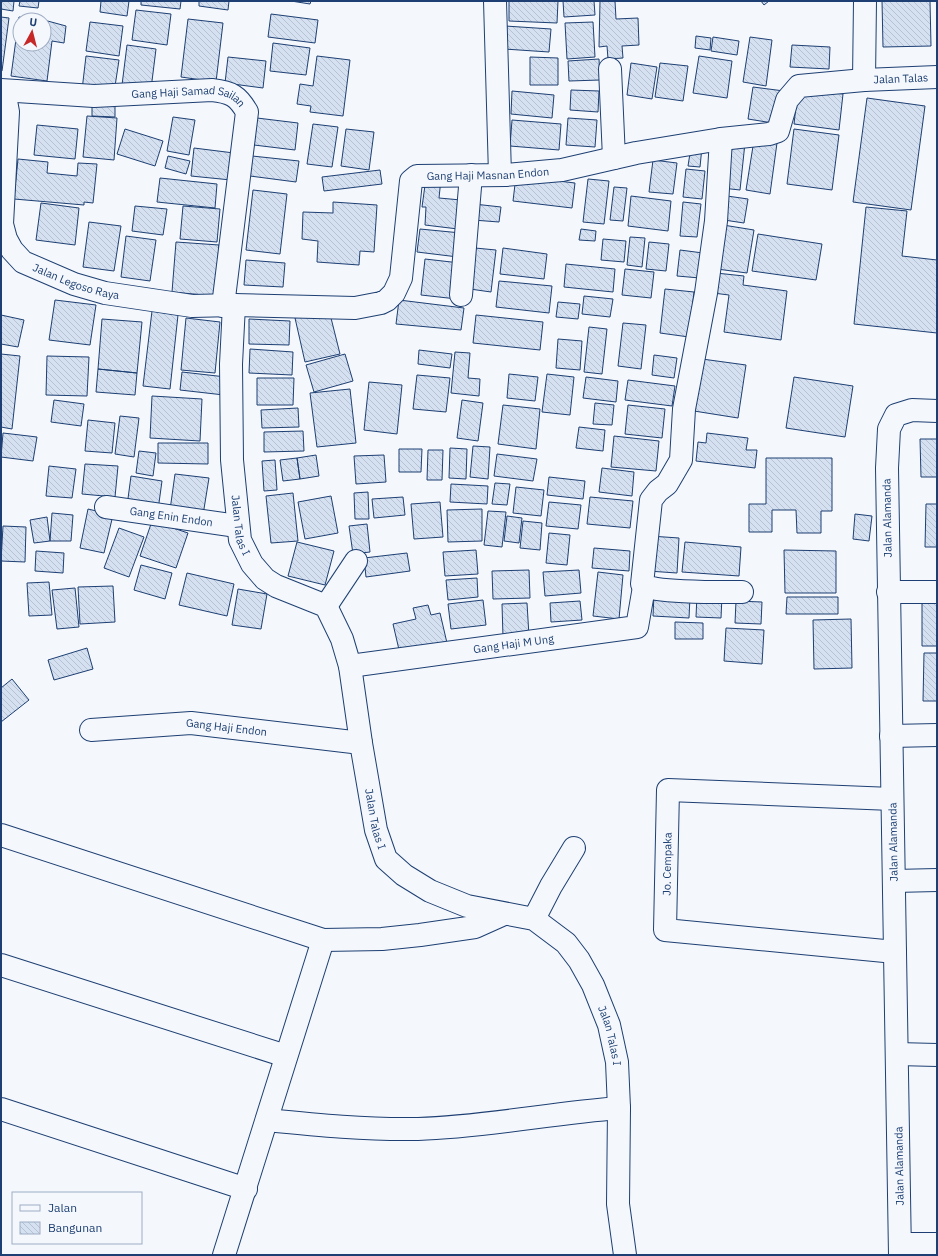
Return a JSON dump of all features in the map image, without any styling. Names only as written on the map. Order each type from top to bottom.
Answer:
[{"type":"street","points":[[495,1],[500,175]]},
{"type":"street","points":[[864,80],[865,1]]},
{"type":"street","points":[[610,69],[614,158]]},
{"type":"street","name":"Jalan Talas","points":[[864,80],[937,77]]},
{"type":"street","name":"Gang Haji Masnan Endon","points":[[229,305],[355,308],[381,303],[387,300],[394,293],[401,278],[411,181],[414,177],[420,175],[500,175],[562,170],[614,158],[720,139],[769,134],[778,131],[787,100],[799,86],[864,80]]},
{"type":"street","name":"Gang Haji Samad Sailan","points":[[1,90],[94,96],[212,90],[226,91],[241,101],[247,112],[229,305]]},
{"type":"street","name":"Jalan Legoso Raya","points":[[1,94],[6,101],[8,112],[2,224],[6,239],[7,251],[23,262],[74,284],[105,293],[192,306],[229,305]]},
{"type":"street","points":[[720,139],[716,221],[707,286],[684,409],[681,460],[667,484],[658,491],[651,500],[642,584],[644,587],[661,590],[742,592]]},
{"type":"street","points":[[461,295],[471,175]]},
{"type":"street","name":"Jalan Talas I","points":[[229,305],[232,364],[232,460],[237,526],[240,540],[252,564],[265,579],[276,586],[326,606],[342,639],[350,666],[376,830],[386,859],[404,875],[430,891],[467,906],[534,919],[566,943],[579,960],[593,985],[609,1025],[615,1054],[619,1108],[618,1204],[625,1255]]},
{"type":"street","name":"Jalan Alamanda","points":[[900,1250],[887,468],[889,429],[896,415],[912,410],[937,411]]},
{"type":"street","name":"Gang Enin Endon","points":[[106,508],[237,526]]},
{"type":"street","points":[[326,606],[356,561]]},
{"type":"street","name":"Gang Haji M Ung","points":[[350,666],[638,627],[644,587]]},
{"type":"street","points":[[888,592],[937,592]]},
{"type":"street","name":"Gang Haji Endon","points":[[91,730],[191,723],[361,743]]},
{"type":"street","points":[[891,736],[937,735]]},
{"type":"street","name":"Jo. Cempaka","points":[[892,799],[668,790],[665,930],[895,952]]},
{"type":"street","points":[[1,835],[323,940],[382,939],[420,935],[475,927],[504,914]]},
{"type":"street","points":[[534,919],[551,886],[574,848]]},
{"type":"street","points":[[894,881],[937,880]]},
{"type":"street","points":[[224,1255],[323,940]]},
{"type":"street","points":[[1,965],[286,1056]]},
{"type":"street","points":[[897,1054],[937,1055]]},
{"type":"street","points":[[267,1120],[342,1128],[418,1129],[493,1124],[567,1112],[619,1108]]},
{"type":"street","points":[[1,1109],[246,1189]]},
{"type":"street","points":[[900,1250],[937,1244]]},
{"type":"building","points":[[1,1],[14,1],[13,11],[1,9]]},
{"type":"building","points":[[20,1],[39,1],[38,8],[19,6]]},
{"type":"building","points":[[101,1],[129,1],[127,16],[100,12]]},
{"type":"building","points":[[141,1],[181,1],[180,9],[141,5]]},
{"type":"building","points":[[199,1],[229,1],[228,10],[199,6]]},
{"type":"building","points":[[291,1],[311,1],[310,4]]},
{"type":"building","points":[[509,1],[558,1],[557,23],[509,21]]},
{"type":"building","points":[[563,1],[594,1],[595,15],[564,17]]},
{"type":"building","points":[[600,1],[615,1],[616,19],[638,18],[639,45],[622,46],[623,58],[608,59],[607,46],[599,47]]},
{"type":"building","points":[[761,1],[769,1],[764,5]]},
{"type":"building","points":[[882,1],[930,1],[931,46],[883,47]]},
{"type":"building","points":[[136,10],[171,14],[167,45],[132,40]]},
{"type":"building","points":[[271,14],[318,20],[315,43],[268,37]]},
{"type":"building","points":[[1,17],[9,18],[2,71],[1,71]]},
{"type":"building","points":[[188,19],[223,23],[216,82],[181,77]]},
{"type":"building","points":[[52,22],[66,26],[64,43],[52,41]]},
{"type":"building","points":[[90,22],[123,26],[119,56],[86,51]]},
{"type":"building","points":[[593,22],[595,57],[567,59],[565,23]]},
{"type":"building","points":[[505,26],[551,29],[549,52],[504,49]]},
{"type":"building","points":[[696,36],[711,38],[710,50],[695,48]]},
{"type":"building","points":[[713,37],[739,41],[737,55],[711,51]]},
{"type":"building","points":[[750,37],[772,40],[766,86],[743,82]]},
{"type":"building","points":[[273,43],[310,48],[306,75],[270,71]]},
{"type":"building","points":[[127,45],[156,49],[151,89],[122,85]]},
{"type":"building","points":[[792,45],[830,47],[829,69],[790,67]]},
{"type":"building","points":[[14,52],[51,52],[47,81],[11,76]]},
{"type":"building","points":[[86,56],[119,60],[114,93],[82,90]]},
{"type":"building","points":[[317,56],[350,60],[343,116],[310,112],[311,106],[297,104],[300,84],[313,86]]},
{"type":"building","points":[[699,56],[732,61],[727,98],[693,93]]},
{"type":"building","points":[[228,57],[266,61],[263,88],[225,83]]},
{"type":"building","points":[[530,57],[558,58],[558,85],[530,85]]},
{"type":"building","points":[[599,59],[600,80],[569,81],[568,61]]},
{"type":"building","points":[[631,63],[657,67],[652,99],[627,95]]},
{"type":"building","points":[[660,63],[688,66],[683,101],[655,97]]},
{"type":"building","points":[[753,87],[784,91],[779,124],[748,119]]},
{"type":"building","points":[[798,89],[843,94],[839,130],[794,124]]},
{"type":"building","points":[[571,90],[599,91],[598,112],[570,110]]},
{"type":"building","points":[[512,91],[554,95],[552,118],[511,114]]},
{"type":"building","points":[[867,98],[925,106],[911,210],[853,202]]},
{"type":"building","points":[[92,102],[115,102],[115,117],[92,116]]},
{"type":"building","points":[[87,116],[117,118],[114,160],[83,157]]},
{"type":"building","points":[[173,117],[195,120],[189,155],[167,151]]},
{"type":"building","points":[[257,118],[298,123],[295,150],[254,145]]},
{"type":"building","points":[[568,118],[597,120],[595,147],[566,145]]},
{"type":"building","points":[[512,120],[561,124],[559,150],[510,146]]},
{"type":"building","points":[[313,124],[338,127],[332,167],[307,164]]},
{"type":"building","points":[[37,125],[78,129],[75,159],[34,155]]},
{"type":"building","points":[[125,129],[163,141],[155,166],[117,154]]},
{"type":"building","points":[[346,129],[374,132],[369,170],[341,166]]},
{"type":"building","points":[[794,129],[839,135],[832,190],[787,184]]},
{"type":"building","points":[[754,140],[777,143],[770,194],[746,190]]},
{"type":"building","points":[[727,141],[745,143],[740,190],[722,188]]},
{"type":"building","points":[[691,147],[702,147],[700,167],[688,166]]},
{"type":"building","points":[[194,148],[234,153],[231,180],[191,176]]},
{"type":"building","points":[[168,156],[190,161],[186,174],[165,168]]},
{"type":"building","points":[[252,156],[299,161],[296,182],[250,176]]},
{"type":"building","points":[[18,159],[48,162],[47,173],[77,176],[78,163],[97,164],[93,203],[84,202],[84,205],[14,199]]},
{"type":"building","points":[[653,160],[677,163],[673,194],[649,192]]},
{"type":"building","points":[[686,169],[705,171],[702,199],[683,197]]},
{"type":"building","points":[[380,170],[382,184],[324,191],[322,177]]},
{"type":"building","points":[[516,176],[575,183],[572,208],[513,201]]},
{"type":"building","points":[[160,178],[217,184],[215,208],[157,202]]},
{"type":"building","points":[[426,178],[441,179],[439,198],[461,200],[458,229],[425,225],[426,207],[422,207]]},
{"type":"building","points":[[588,179],[609,181],[604,224],[583,222]]},
{"type":"building","points":[[614,187],[627,188],[623,221],[610,220]]},
{"type":"building","points":[[253,190],[287,194],[280,254],[246,250]]},
{"type":"building","points":[[631,196],[671,201],[668,231],[628,226]]},
{"type":"building","points":[[727,196],[748,199],[744,223],[724,220]]},
{"type":"building","points":[[333,202],[377,205],[374,252],[360,251],[359,265],[317,262],[318,241],[302,239],[303,212],[333,213]]},
{"type":"building","points":[[683,202],[701,204],[697,237],[680,236]]},
{"type":"building","points":[[41,203],[79,208],[75,245],[36,240]]},
{"type":"building","points":[[474,204],[501,207],[499,222],[473,220]]},
{"type":"building","points":[[135,206],[167,209],[163,235],[132,231]]},
{"type":"building","points":[[183,206],[220,209],[217,242],[180,239]]},
{"type":"building","points":[[866,207],[907,211],[902,256],[937,260],[937,333],[854,324]]},
{"type":"building","points":[[89,222],[121,226],[114,271],[83,267]]},
{"type":"building","points":[[723,225],[754,230],[747,273],[717,269]]},
{"type":"building","points":[[420,229],[461,233],[458,257],[417,252]]},
{"type":"building","points":[[581,229],[596,231],[595,241],[579,240]]},
{"type":"building","points":[[758,234],[822,244],[816,280],[752,271]]},
{"type":"building","points":[[126,236],[156,240],[150,281],[121,277]]},
{"type":"building","points":[[630,237],[645,238],[642,267],[627,265]]},
{"type":"building","points":[[603,239],[626,241],[624,262],[601,260]]},
{"type":"building","points":[[176,242],[219,245],[215,296],[172,292]]},
{"type":"building","points":[[649,242],[669,244],[666,271],[646,269]]},
{"type":"building","points":[[475,248],[496,250],[491,292],[470,289]]},
{"type":"building","points":[[503,248],[547,254],[544,279],[500,274]]},
{"type":"building","points":[[680,250],[703,253],[700,278],[677,276]]},
{"type":"building","points":[[425,259],[460,263],[457,299],[421,295]]},
{"type":"building","points":[[246,260],[285,263],[283,287],[244,285]]},
{"type":"building","points":[[566,264],[615,269],[613,292],[564,287]]},
{"type":"building","points":[[625,269],[654,272],[651,298],[622,295]]},
{"type":"building","points":[[716,273],[744,276],[743,285],[787,291],[781,340],[724,332],[729,295],[713,293]]},
{"type":"building","points":[[499,281],[552,286],[549,313],[496,307]]},
{"type":"building","points":[[665,289],[694,292],[689,337],[660,333]]},
{"type":"building","points":[[584,296],[613,299],[610,317],[582,314]]},
{"type":"building","points":[[55,300],[96,305],[90,345],[49,340]]},
{"type":"building","points":[[399,300],[464,308],[461,330],[396,324]]},
{"type":"building","points":[[558,302],[580,304],[578,319],[556,317]]},
{"type":"building","points":[[329,310],[340,354],[305,362],[295,318]]},
{"type":"building","points":[[152,311],[178,315],[170,389],[143,386]]},
{"type":"building","points":[[1,315],[24,320],[18,347],[1,344]]},
{"type":"building","points":[[476,315],[543,322],[540,350],[473,343]]},
{"type":"building","points":[[186,318],[220,322],[215,373],[181,370]]},
{"type":"building","points":[[102,319],[142,322],[137,373],[98,369]]},
{"type":"building","points":[[249,319],[290,321],[289,345],[249,344]]},
{"type":"building","points":[[623,323],[646,325],[641,369],[618,366]]},
{"type":"building","points":[[589,327],[607,329],[602,374],[584,372]]},
{"type":"building","points":[[558,339],[582,341],[580,370],[556,368]]},
{"type":"building","points":[[250,349],[293,352],[292,375],[249,373]]},
{"type":"building","points":[[419,350],[452,354],[450,368],[418,364]]},
{"type":"building","points":[[455,352],[470,353],[468,378],[480,379],[479,396],[451,393]]},
{"type":"building","points":[[1,354],[20,356],[12,429],[1,427]]},
{"type":"building","points":[[345,354],[353,381],[314,392],[306,365]]},
{"type":"building","points":[[654,355],[677,358],[674,378],[652,375]]},
{"type":"building","points":[[47,356],[89,357],[87,396],[46,395]]},
{"type":"building","points":[[702,359],[746,365],[738,418],[694,411]]},
{"type":"building","points":[[98,369],[137,373],[135,395],[96,392]]},
{"type":"building","points":[[182,372],[226,377],[224,395],[180,390]]},
{"type":"building","points":[[509,374],[538,377],[535,401],[507,398]]},
{"type":"building","points":[[547,374],[574,377],[570,415],[542,412]]},
{"type":"building","points":[[417,375],[450,378],[446,412],[413,409]]},
{"type":"building","points":[[586,377],[618,381],[616,402],[583,398]]},
{"type":"building","points":[[794,377],[853,386],[845,437],[786,428]]},
{"type":"building","points":[[257,378],[294,378],[293,405],[257,405]]},
{"type":"building","points":[[628,380],[675,386],[672,406],[625,400]]},
{"type":"building","points":[[369,382],[402,385],[397,434],[364,430]]},
{"type":"building","points":[[350,389],[356,443],[317,447],[310,393]]},
{"type":"building","points":[[152,396],[202,399],[200,441],[150,438]]},
{"type":"building","points":[[54,400],[84,404],[81,426],[51,422]]},
{"type":"building","points":[[462,400],[483,403],[478,441],[457,438]]},
{"type":"building","points":[[595,403],[614,405],[612,425],[593,424]]},
{"type":"building","points":[[503,405],[540,409],[536,449],[498,444]]},
{"type":"building","points":[[628,405],[665,409],[662,438],[625,434]]},
{"type":"building","points":[[298,408],[299,427],[262,428],[261,410]]},
{"type":"building","points":[[120,416],[139,418],[134,457],[115,454]]},
{"type":"building","points":[[88,420],[115,423],[112,453],[85,451]]},
{"type":"building","points":[[579,427],[605,430],[603,451],[576,448]]},
{"type":"building","points":[[303,431],[304,451],[264,452],[264,432]]},
{"type":"building","points":[[3,433],[37,437],[33,461],[1,457]]},
{"type":"building","points":[[707,433],[748,438],[746,450],[757,450],[755,468],[696,461],[698,442],[706,443]]},
{"type":"building","points":[[614,436],[659,441],[656,471],[611,467]]},
{"type":"building","points":[[920,439],[937,439],[937,477],[921,477]]},
{"type":"building","points":[[158,443],[208,443],[208,464],[158,463]]},
{"type":"building","points":[[473,446],[490,447],[488,479],[470,477]]},
{"type":"building","points":[[450,448],[467,449],[466,479],[449,478]]},
{"type":"building","points":[[399,449],[422,449],[421,472],[399,472]]},
{"type":"building","points":[[428,450],[443,450],[442,480],[427,480]]},
{"type":"building","points":[[139,451],[156,453],[153,476],[136,473]]},
{"type":"building","points":[[497,454],[537,459],[533,481],[494,476]]},
{"type":"building","points":[[316,455],[319,476],[300,479],[297,458]]},
{"type":"building","points":[[384,455],[386,482],[356,484],[354,456]]},
{"type":"building","points":[[297,458],[300,479],[283,481],[280,460]]},
{"type":"building","points":[[766,458],[832,458],[832,511],[821,511],[821,533],[797,533],[796,510],[772,510],[772,532],[749,532],[749,504],[766,504]]},
{"type":"building","points":[[275,460],[277,490],[264,491],[262,461]]},
{"type":"building","points":[[85,464],[118,466],[115,497],[82,494]]},
{"type":"building","points":[[49,466],[76,469],[72,498],[46,496]]},
{"type":"building","points":[[602,468],[634,472],[632,496],[599,492]]},
{"type":"building","points":[[175,474],[209,478],[203,515],[170,510]]},
{"type":"building","points":[[131,476],[162,481],[158,510],[127,506]]},
{"type":"building","points":[[549,477],[585,481],[583,499],[547,495]]},
{"type":"building","points":[[495,483],[510,484],[507,505],[492,504]]},
{"type":"building","points":[[451,484],[488,486],[487,504],[450,502]]},
{"type":"building","points":[[516,487],[544,490],[541,516],[513,513]]},
{"type":"building","points":[[368,492],[369,519],[355,519],[354,493]]},
{"type":"building","points":[[293,493],[298,541],[271,543],[266,496]]},
{"type":"building","points":[[331,496],[338,533],[305,539],[298,502]]},
{"type":"building","points":[[403,497],[405,515],[374,518],[372,499]]},
{"type":"building","points":[[590,497],[633,501],[630,528],[587,524]]},
{"type":"building","points":[[440,502],[443,537],[414,539],[411,504]]},
{"type":"building","points":[[549,502],[581,505],[578,529],[546,526]]},
{"type":"building","points":[[926,504],[937,504],[937,547],[925,547]]},
{"type":"building","points":[[88,509],[113,515],[104,553],[80,548]]},
{"type":"building","points":[[482,509],[482,541],[448,542],[447,510]]},
{"type":"building","points":[[488,511],[506,512],[502,547],[484,545]]},
{"type":"building","points":[[52,513],[73,515],[71,541],[50,541]]},
{"type":"building","points":[[855,514],[872,516],[869,541],[853,539]]},
{"type":"building","points":[[507,516],[522,518],[519,543],[504,541]]},
{"type":"building","points":[[47,517],[50,541],[34,543],[30,520]]},
{"type":"building","points":[[152,521],[188,533],[176,568],[140,556]]},
{"type":"building","points":[[523,521],[542,523],[540,550],[520,548]]},
{"type":"building","points":[[367,524],[370,552],[353,554],[349,526]]},
{"type":"building","points":[[3,526],[26,527],[25,562],[1,561]]},
{"type":"building","points":[[119,528],[144,537],[129,577],[104,568]]},
{"type":"building","points":[[549,533],[570,535],[567,565],[546,563]]},
{"type":"building","points":[[650,536],[679,538],[677,573],[648,571]]},
{"type":"building","points":[[297,542],[334,551],[325,585],[288,576]]},
{"type":"building","points":[[685,542],[741,547],[739,576],[682,572]]},
{"type":"building","points":[[594,548],[630,551],[629,571],[592,568]]},
{"type":"building","points":[[476,550],[478,574],[445,576],[443,552]]},
{"type":"building","points":[[784,550],[836,551],[836,593],[785,593]]},
{"type":"building","points":[[36,551],[64,553],[63,573],[35,571]]},
{"type":"building","points":[[407,553],[410,571],[366,577],[364,558]]},
{"type":"building","points":[[141,565],[172,573],[165,599],[134,590]]},
{"type":"building","points":[[529,570],[530,598],[493,599],[492,571]]},
{"type":"building","points":[[579,570],[581,593],[545,596],[543,572]]},
{"type":"building","points":[[598,572],[623,575],[619,619],[593,616]]},
{"type":"building","points":[[187,573],[234,584],[227,616],[179,605]]},
{"type":"building","points":[[477,578],[478,597],[448,600],[446,580]]},
{"type":"building","points":[[49,582],[52,615],[29,616],[27,583]]},
{"type":"building","points":[[113,586],[115,622],[80,624],[78,587]]},
{"type":"building","points":[[75,588],[79,627],[57,629],[52,590]]},
{"type":"building","points":[[238,589],[267,594],[261,629],[232,625]]},
{"type":"building","points":[[654,594],[690,597],[689,618],[653,616]]},
{"type":"building","points":[[697,595],[722,596],[721,618],[696,617]]},
{"type":"building","points":[[787,597],[838,597],[838,614],[786,614]]},
{"type":"building","points":[[922,599],[937,599],[937,646],[922,646]]},
{"type":"building","points":[[483,600],[486,625],[451,629],[448,604]]},
{"type":"building","points":[[580,601],[582,620],[551,622],[550,603]]},
{"type":"building","points":[[736,601],[762,602],[761,624],[735,623]]},
{"type":"building","points":[[527,603],[529,636],[503,637],[502,604]]},
{"type":"building","points":[[428,605],[431,615],[440,613],[447,643],[400,654],[393,624],[416,619],[413,608]]},
{"type":"building","points":[[851,619],[852,668],[814,669],[813,620]]},
{"type":"building","points":[[675,622],[703,623],[703,639],[675,639]]},
{"type":"building","points":[[726,628],[764,630],[762,664],[724,661]]},
{"type":"building","points":[[87,648],[93,669],[54,680],[48,660]]},
{"type":"building","points":[[924,653],[937,653],[937,701],[923,701]]},
{"type":"building","points":[[12,679],[29,700],[1,722],[1,688]]}]
